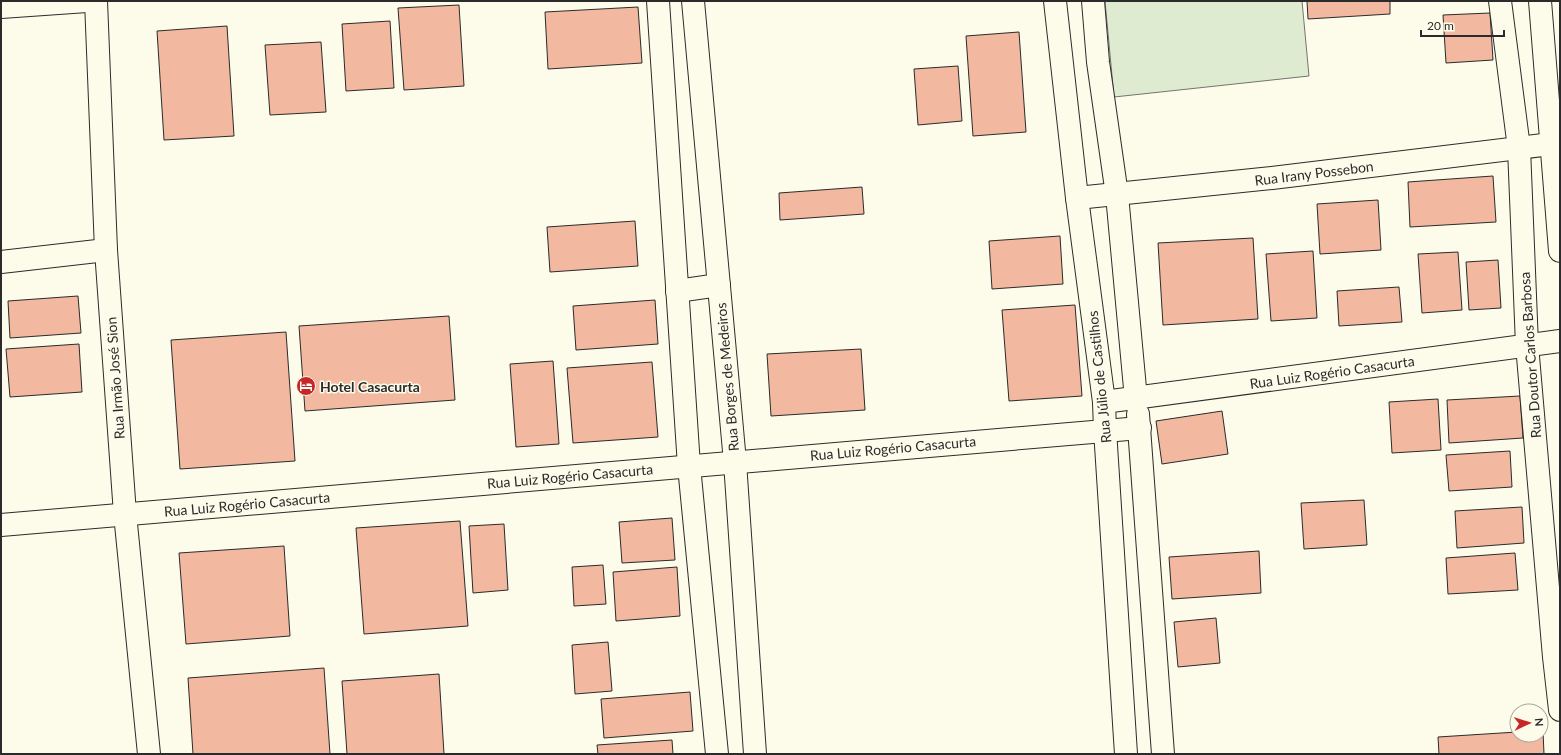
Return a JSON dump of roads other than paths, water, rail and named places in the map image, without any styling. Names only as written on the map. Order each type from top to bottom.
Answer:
[{"type":"street","points":[[1,7],[87,1]]},
{"type":"street","name":"Rua Irmão José Sion","points":[[96,1],[106,250],[126,514],[149,754]]},
{"type":"street","points":[[658,1],[689,466],[717,754]]},
{"type":"street","name":"Rua Borges de Medeiros","points":[[693,1],[735,462],[755,754]]},
{"type":"street","name":"Rua Júlio de Castilhos","points":[[1055,1],[1104,402],[1126,754]]},
{"type":"street","points":[[1093,1],[1098,62],[1117,195],[1140,428],[1163,754]]},
{"type":"street","name":"Rua Doutor Carlos Barbosa","points":[[1500,1],[1519,148],[1527,345],[1557,657],[1560,710]]},
{"type":"street","points":[[1540,1],[1560,251]]},
{"type":"street","name":"Rua Irany Possebon","points":[[1078,198],[1279,177],[1551,144]]},
{"type":"street","points":[[1,262],[106,250]]},
{"type":"street","points":[[677,291],[718,285]]},
{"type":"street","name":"Rua Luiz Rogério Casacurta","points":[[1104,402],[1136,399],[1560,341]]},
{"type":"street","name":"Rua Luiz Rogério Casacurta","points":[[1,525],[1140,428]]},
{"type":"place","name":"Hotel Casacurta","points":[[306,386]]}]
